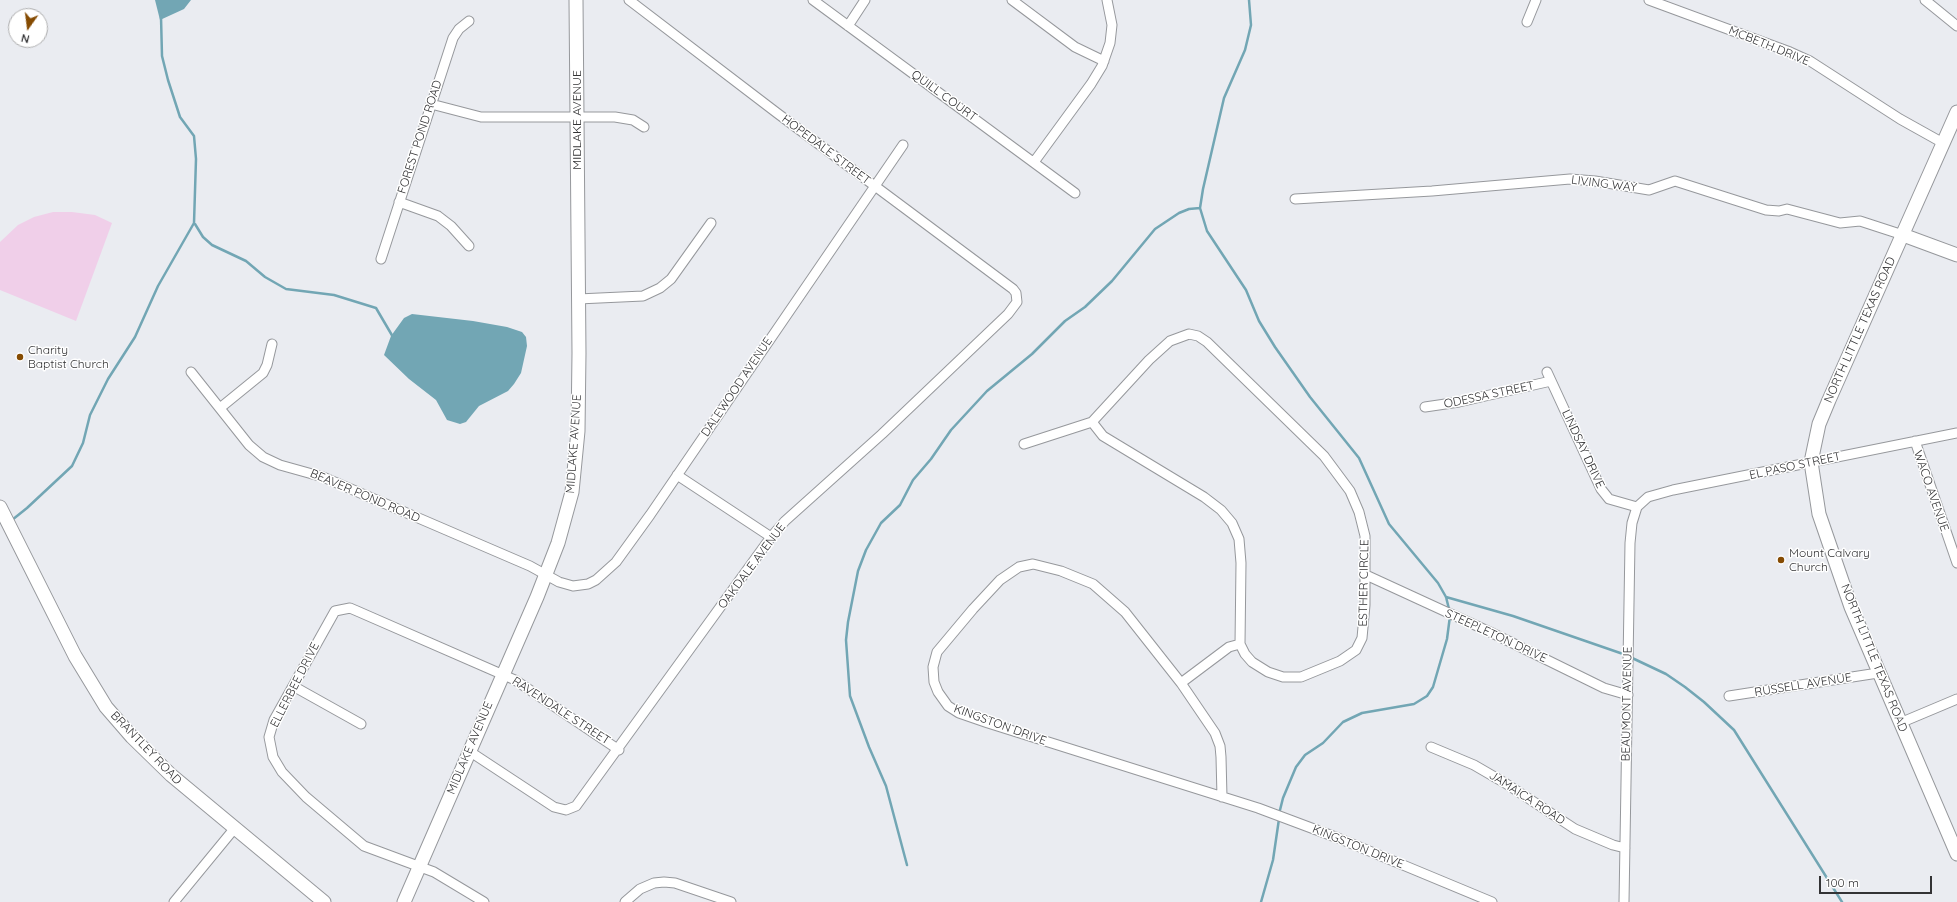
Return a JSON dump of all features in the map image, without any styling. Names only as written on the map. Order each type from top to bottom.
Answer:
[{"type":"street","name":"MIDLAKE AVENUE","points":[[404,902],[546,574],[565,523],[575,470],[578,431],[576,0]]},
{"type":"street","name":"HOPEDALE STREET","points":[[629,0],[1013,289],[1016,293],[1017,302]]},
{"type":"street","name":"QUILL COURT","points":[[812,0],[1075,193]]},
{"type":"street","points":[[848,26],[865,0]]},
{"type":"street","points":[[1012,0],[1075,48],[1104,61]]},
{"type":"street","points":[[1034,162],[1091,84],[1104,61],[1110,43],[1112,25],[1107,0]]},
{"type":"street","points":[[1527,22],[1536,0]]},
{"type":"street","name":"MCBETH DRIVE","points":[[1648,0],[1790,52],[1810,61],[1900,119],[1943,143]]},
{"type":"street","points":[[1925,0],[1957,26]]},
{"type":"street","name":"FOREST POND ROAD","points":[[381,259],[453,38],[459,29],[469,21]]},
{"type":"street","points":[[431,104],[481,117],[626,118],[633,120],[644,127]]},
{"type":"street","name":"NORTH LITTLE TEXAS ROAD","points":[[1957,112],[1829,400],[1819,424],[1811,462],[1819,514],[1851,607],[1878,673],[1957,854]]},
{"type":"street","name":"DALEWOOD AVENUE","points":[[546,574],[559,582],[573,586],[584,585],[596,580],[616,562],[677,475],[874,185],[903,145]]},
{"type":"street","name":"LIVING WAY","points":[[1295,199],[1432,191],[1570,179],[1595,181],[1649,190],[1675,181],[1766,210],[1779,211],[1787,209],[1840,223],[1860,221],[1903,235]]},
{"type":"street","points":[[399,202],[438,216],[451,226],[469,246]]},
{"type":"street","points":[[578,299],[643,296],[660,288],[670,279],[711,223]]},
{"type":"street","points":[[1903,235],[1957,255]]},
{"type":"street","name":"OAKDALE AVENUE","points":[[469,751],[554,807],[566,810],[571,809],[582,800],[771,537],[785,521],[882,434],[1008,314],[1017,302]]},
{"type":"street","name":"ESTHER CIRCLE","points":[[1024,444],[1092,422],[1149,360],[1170,341],[1189,334],[1198,336],[1207,342],[1324,456],[1344,482],[1360,512],[1363,522],[1366,575],[1362,638],[1356,650],[1340,661],[1301,677],[1283,677],[1268,672],[1252,662],[1245,654],[1240,644]]},
{"type":"street","points":[[220,408],[263,373],[267,365],[272,344]]},
{"type":"street","name":"BEAVER POND ROAD","points":[[191,372],[249,445],[263,457],[272,462],[323,476],[546,574]]},
{"type":"street","name":"LINDSAY DRIVE","points":[[1547,372],[1601,489],[1609,499],[1637,507]]},
{"type":"street","name":"ODESSA STREET","points":[[1425,408],[1459,402],[1552,381]]},
{"type":"street","points":[[1092,422],[1103,436],[1204,497],[1221,510],[1232,523],[1239,539],[1241,563],[1240,644],[1229,647],[1181,683]]},
{"type":"street","name":"EL PASO STREET","points":[[1637,507],[1648,497],[1673,490],[1957,433]]},
{"type":"street","name":"WACO AVENUE","points":[[1915,441],[1957,563]]},
{"type":"street","points":[[677,475],[771,537]]},
{"type":"street","name":"BRANTLEY ROAD","points":[[0,507],[75,656],[106,707],[132,737],[171,775],[234,829],[324,902]]},
{"type":"street","name":"BEAUMONT AVENUE","points":[[1624,902],[1630,543],[1632,523],[1637,507]]},
{"type":"street","name":"KINGSTON DRIVE","points":[[1222,797],[1220,746],[1212,728],[1181,683],[1125,612],[1101,589],[1074,575],[1033,564],[1026,565],[1013,570],[972,609],[940,648],[934,667],[934,682],[938,692],[948,706],[959,712],[1222,797],[1338,838],[1492,902]]},
{"type":"street","name":"STEEPLETON DRIVE","points":[[1366,575],[1490,632],[1604,688],[1628,694]]},
{"type":"street","name":"ELLERBEE DRIVE","points":[[484,902],[445,878],[364,846],[306,797],[282,772],[273,758],[269,737],[274,720],[331,616],[340,608],[357,610],[502,674]]},
{"type":"street","name":"RUSSELL AVENUE","points":[[1729,696],[1878,673]]},
{"type":"street","name":"RAVENDALE STREET","points":[[502,674],[515,680],[574,718],[619,750]]},
{"type":"street","points":[[293,686],[360,724]]},
{"type":"street","points":[[1900,723],[1957,699]]},
{"type":"street","name":"JAMAICA ROAD","points":[[1431,747],[1474,766],[1505,782],[1575,829],[1613,845],[1625,848]]},
{"type":"street","points":[[174,902],[234,829]]},
{"type":"street","points":[[625,902],[640,889],[654,883],[664,882],[675,884],[731,902]]},
{"type":"shaded area","points":[[53,212],[72,212],[95,215],[112,223],[76,321],[0,290],[0,242],[18,225],[34,217]]},
{"type":"water","points":[[155,0],[191,0],[184,9],[160,20]]},
{"type":"water","points":[[412,314],[473,321],[507,327],[522,332],[526,337],[527,346],[521,373],[508,391],[479,406],[466,422],[460,424],[447,420],[436,400],[409,379],[384,355],[391,336],[404,318]]},
{"type":"waterway","points":[[1249,0],[1251,25],[1245,50],[1224,98],[1203,189],[1200,208],[1207,231],[1246,290],[1259,321],[1275,347],[1310,397],[1359,458],[1389,524],[1438,583],[1446,597],[1449,609]]},
{"type":"waterway","points":[[12,520],[72,466],[83,443],[90,415],[108,379],[135,337],[158,286],[194,223],[196,159],[194,136],[180,117],[168,80],[162,56],[161,17]]},
{"type":"waterway","points":[[907,865],[886,786],[869,747],[850,696],[846,640],[858,571],[866,550],[881,523],[900,505],[913,480],[931,459],[951,430],[987,391],[1032,354],[1065,321],[1085,307],[1112,281],[1155,229],[1179,213],[1189,209],[1200,208]]},
{"type":"waterway","points":[[195,224],[203,237],[212,245],[246,261],[265,277],[286,289],[334,295],[376,308],[393,337]]},
{"type":"waterway","points":[[1446,597],[1513,616],[1626,655]]},
{"type":"waterway","points":[[1279,814],[1283,798],[1296,767],[1305,755],[1323,743],[1343,722],[1362,713],[1414,704],[1427,696],[1433,687],[1447,639],[1450,616]]},
{"type":"waterway","points":[[1630,657],[1666,674],[1685,687],[1704,702],[1734,730],[1842,902]]},
{"type":"waterway","points":[[1261,902],[1273,860],[1279,819]]},
{"type":"place","name":"Charity Baptist Church","points":[[20,357]]},
{"type":"place","name":"Mount Calvary Church","points":[[1781,560]]}]
